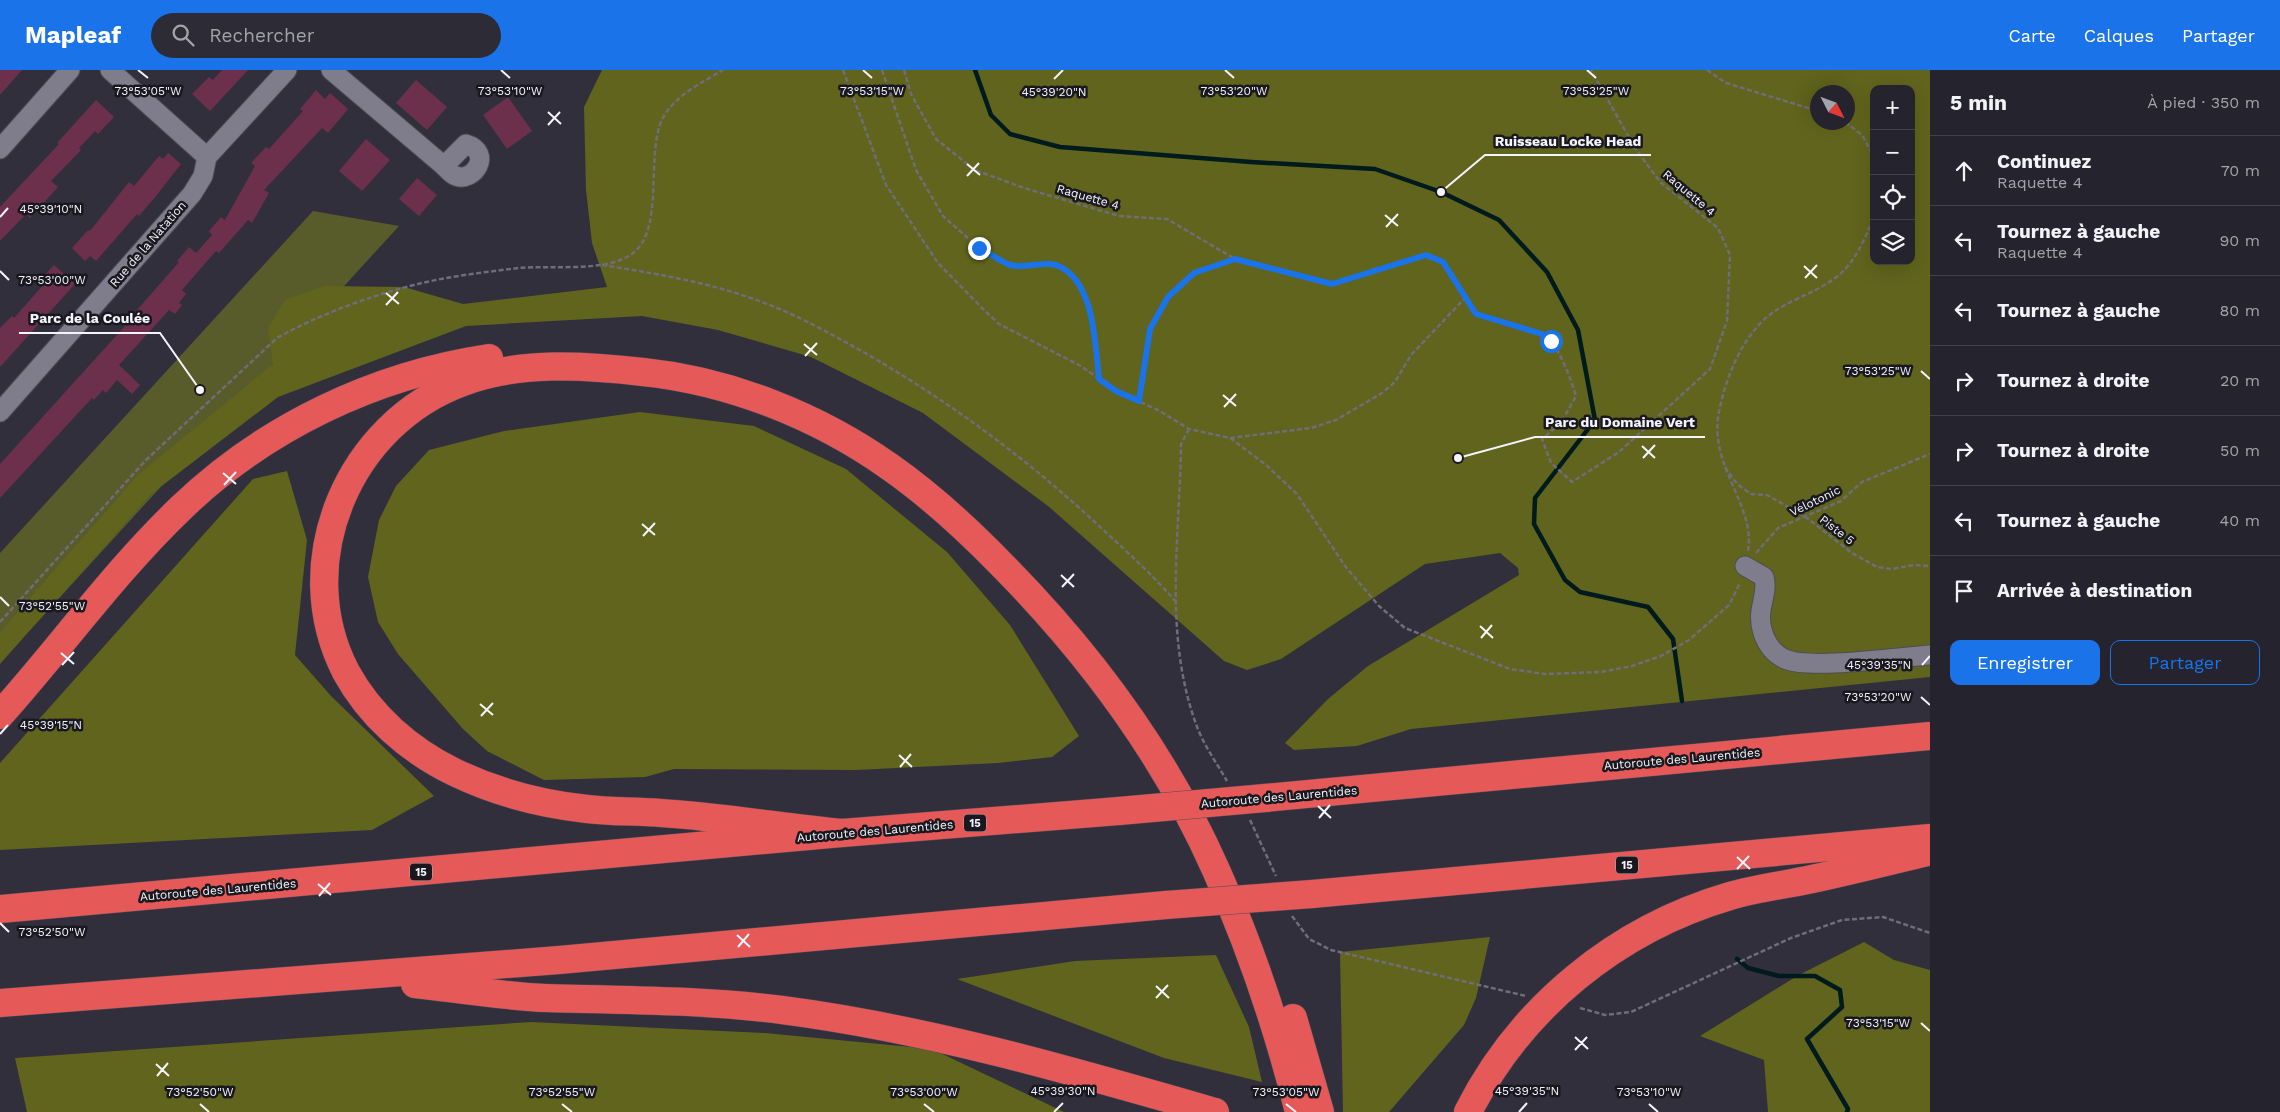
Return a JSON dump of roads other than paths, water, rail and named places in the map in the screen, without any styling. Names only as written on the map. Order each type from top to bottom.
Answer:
[{"type":"highway","points":[[0,715],[136,556],[182,507],[253,449],[326,408],[372,389],[425,372],[471,361],[531,352],[610,352],[652,356],[724,371],[771,386],[815,404],[855,426],[910,462],[951,496],[1038,578],[1100,651],[1161,735],[1208,815],[1231,860],[1288,1001],[1320,1112]]},
{"type":"highway","points":[[842,833],[663,813],[586,809],[536,801],[491,788],[452,771],[398,736],[367,703],[348,675],[330,628],[326,595],[326,557],[338,506],[352,475],[375,442],[400,417],[417,404],[469,379],[526,369],[593,368],[662,374],[700,382],[748,396],[825,428],[886,464],[972,535],[1032,596],[1099,675],[1150,748],[1195,827],[1238,922],[1270,1007],[1299,1112]]},
{"type":"highway","name":"Autoroute des Laurentides","points":[[0,909],[842,833],[1119,811],[1256,808],[1930,736]]},
{"type":"highway","name":"15","points":[[0,1003],[349,977],[1166,905],[1312,894],[1930,838]]},
{"type":"highway","points":[[1468,1112],[1497,1062],[1538,1012],[1583,972],[1631,939],[1674,916],[1730,896],[1930,851]]},
{"type":"highway","points":[[349,977],[543,998],[675,1001],[755,1007],[812,1014],[920,1034],[980,1048],[1215,1112]]},
{"type":"street","points":[[0,149],[70,70]]},
{"type":"street","points":[[110,70],[207,157]]},
{"type":"street","name":"Rue de la Natation","points":[[0,412],[192,194],[203,176],[207,157],[287,70]]},
{"type":"street","points":[[331,70],[444,166]]},
{"type":"street","points":[[1745,566],[1764,577],[1766,584],[1760,619],[1763,632],[1768,644],[1777,654],[1785,659],[1807,664],[1930,655]]},
{"type":"waterway","points":[[975,70],[991,115],[1010,134],[1060,147],[1251,162],[1375,169],[1441,192],[1499,220],[1547,272],[1578,330],[1595,420],[1535,498],[1534,524],[1565,580],[1580,592],[1648,607],[1673,639],[1682,701]]},
{"type":"waterway","points":[[1737,959],[1748,968],[1779,976],[1815,976],[1840,990],[1842,1007],[1807,1039],[1848,1109],[1847,1112]]},
{"type":"place","name":"Ruisseau Locke Head","points":[[1441,192]]},
{"type":"place","name":"Parc de la Coulée","points":[[200,390]]},
{"type":"place","name":"Parc du Domaine Vert","points":[[1458,458]]}]
